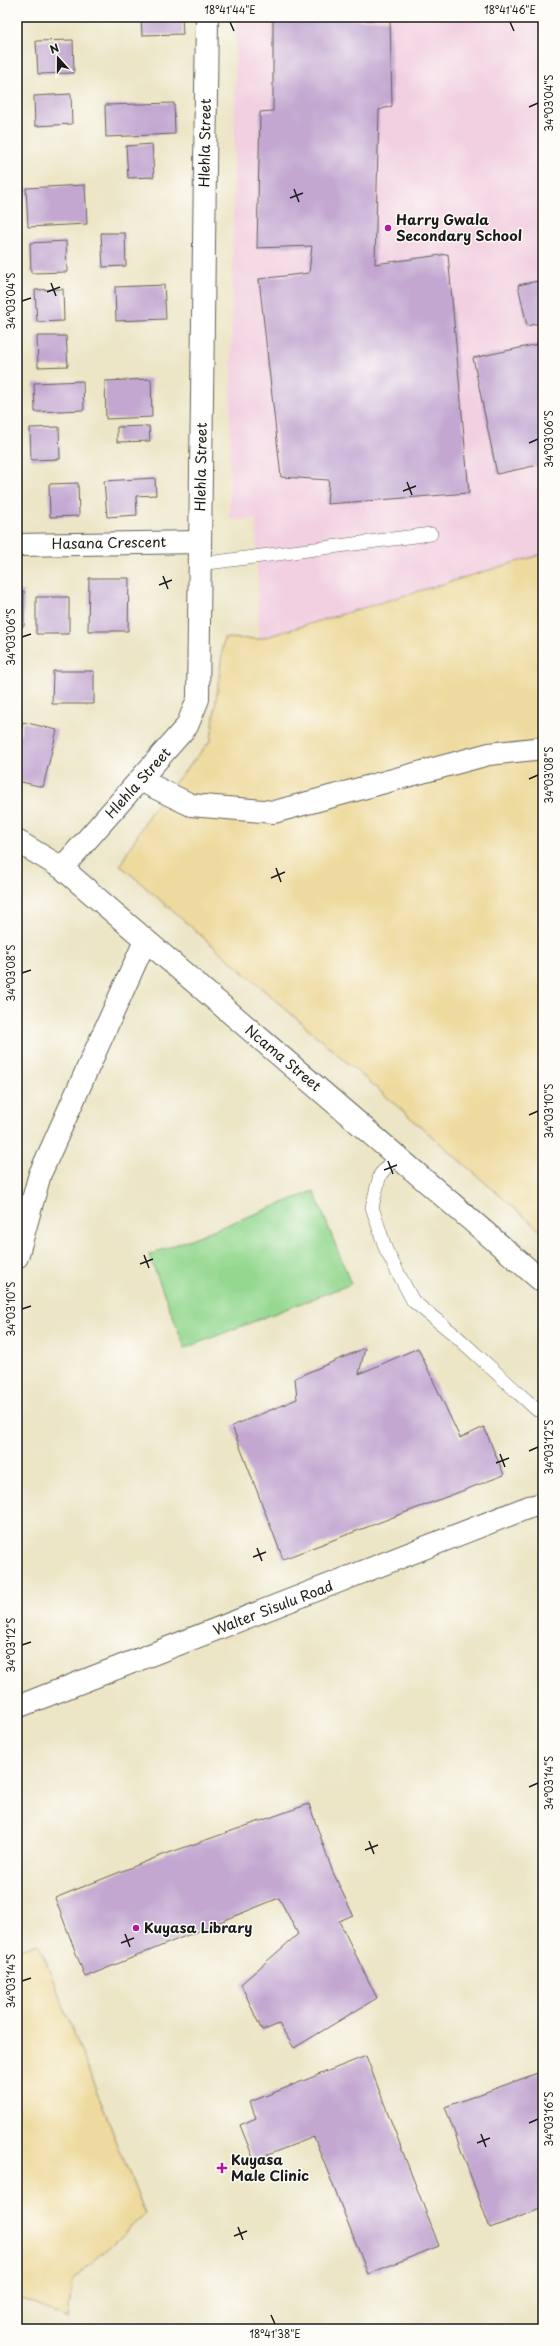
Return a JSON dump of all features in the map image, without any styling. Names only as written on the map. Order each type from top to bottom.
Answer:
[{"type":"street","name":"Hlehla Street","points":[[62,868],[187,726],[198,700],[207,17]]},
{"type":"street","name":"Hasana Crescent","points":[[17,545],[200,542]]},
{"type":"street","points":[[140,780],[191,805],[274,812],[489,754],[543,748]]},
{"type":"street","name":"Ncama Street","points":[[17,841],[62,868],[145,941],[397,1154],[543,1282]]},
{"type":"street","points":[[17,1257],[40,1174],[145,941]]},
{"type":"street","name":"Walter Sisulu Road","points":[[17,1707],[538,1502]]},
{"type":"lane","points":[[200,564],[431,534]]},
{"type":"lane","points":[[397,1154],[380,1175],[372,1206],[386,1250],[413,1302],[455,1335],[537,1410]]},
{"type":"lane","points":[[17,2328],[21,2329]]},
{"type":"shaded area","name":"Harry Gwala Secondary School","points":[[236,17],[543,17],[543,554],[259,639],[256,520],[229,519]]},
{"type":"green space","points":[[314,1191],[351,1284],[185,1348],[149,1255]]},
{"type":"sand","points":[[543,554],[543,1233],[120,865],[152,810],[211,740],[224,638],[259,639]]},
{"type":"sand","points":[[39,1944],[145,2214],[72,2281],[68,2319],[21,2298],[17,2299],[17,1951]]},
{"type":"building","points":[[141,17],[182,17],[183,34],[142,35]]},
{"type":"building","points":[[273,17],[348,17],[348,20],[390,20],[392,106],[379,110],[375,264],[448,254],[469,493],[327,504],[329,480],[281,477],[259,279],[309,273],[312,246],[257,248],[260,112],[273,111]]},
{"type":"building","points":[[73,40],[74,73],[38,74],[36,41]]},
{"type":"building","points":[[71,94],[72,124],[35,126],[34,96]]},
{"type":"building","points":[[174,103],[175,134],[106,137],[105,105]]},
{"type":"building","points":[[152,144],[154,177],[128,178],[126,146]]},
{"type":"building","points":[[85,185],[87,224],[28,227],[26,188]]},
{"type":"building","points":[[101,233],[125,233],[126,266],[103,267]]},
{"type":"building","points":[[66,241],[67,272],[31,273],[30,243]]},
{"type":"building","points":[[543,280],[543,322],[527,326],[518,285]]},
{"type":"building","points":[[164,285],[166,319],[116,321],[115,287]]},
{"type":"building","points":[[63,289],[64,321],[37,322],[35,290]]},
{"type":"building","points":[[37,336],[66,336],[68,366],[38,367]]},
{"type":"building","points":[[543,343],[543,464],[497,474],[473,358]]},
{"type":"building","points":[[151,379],[152,417],[106,419],[105,381]]},
{"type":"building","points":[[83,381],[84,410],[35,412],[34,383]]},
{"type":"building","points":[[149,426],[150,441],[117,442],[117,427]]},
{"type":"building","points":[[59,427],[60,459],[31,460],[30,428]]},
{"type":"building","points":[[155,478],[156,495],[136,496],[137,515],[107,517],[104,481]]},
{"type":"building","points":[[78,483],[79,516],[50,517],[49,484]]},
{"type":"building","points":[[89,578],[129,578],[128,631],[88,631]]},
{"type":"building","points":[[17,591],[24,591],[24,626],[17,626]]},
{"type":"building","points":[[36,597],[69,597],[69,634],[36,634]]},
{"type":"building","points":[[53,671],[94,671],[94,704],[52,704]]},
{"type":"building","points":[[23,722],[57,730],[43,787],[17,781],[17,747]]},
{"type":"building","points":[[365,1348],[359,1374],[418,1348],[460,1438],[484,1427],[504,1475],[283,1559],[232,1426],[297,1399],[295,1378]]},
{"type":"building","name":"Kuyasa Library","points":[[309,1804],[332,1870],[353,1915],[339,1921],[377,1998],[294,2048],[279,2024],[262,2031],[241,1984],[298,1934],[279,1898],[85,1977],[55,1898],[160,1856]]},
{"type":"building","points":[[366,2056],[439,2246],[368,2274],[314,2137],[254,2160],[240,2125],[256,2118],[250,2102]]},
{"type":"building","points":[[543,2071],[543,2208],[490,2228],[445,2107]]},
{"type":"place","name":"Harry Gwala Secondary School","points":[[388,228]]},
{"type":"place","name":"Kuyasa Library","points":[[136,1928]]},
{"type":"place","name":"Kuyasa Male Clinic","points":[[222,2168]]}]
